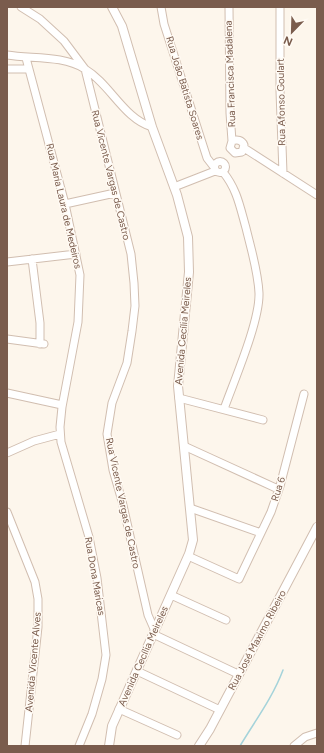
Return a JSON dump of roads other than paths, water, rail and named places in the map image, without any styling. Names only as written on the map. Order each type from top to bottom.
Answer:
[{"type":"street","points":[[21,7],[40,19],[64,41],[85,69],[139,121],[152,126]]},
{"type":"street","name":"Avenida Cecília Meireles","points":[[109,746],[112,726],[188,556],[193,540],[178,386],[189,272],[188,237],[174,187],[152,126],[122,26],[112,7]]},
{"type":"street","name":"Rua João Batista Soares","points":[[161,7],[164,24],[207,158],[214,169]]},
{"type":"street","name":"Rua Francisca Madalena","points":[[229,7],[230,113],[232,142]]},
{"type":"street","name":"Rua Afonso Goulart","points":[[280,7],[280,91],[283,173]]},
{"type":"street","points":[[7,55],[58,60],[85,69]]},
{"type":"street","name":"Rua Maria Laura de Medeiros","points":[[26,58],[65,204],[80,275],[78,322],[62,404]]},
{"type":"street","points":[[7,70],[29,69]]},
{"type":"street","name":"Rua Vicente Vargas de Castro","points":[[85,69],[131,254],[135,306],[127,363],[112,403],[107,434],[113,470],[122,500],[148,615],[154,633]]},
{"type":"street","points":[[233,152],[230,146],[232,142],[237,140],[241,141],[244,148],[317,195]]},
{"type":"street","points":[[233,152],[240,153],[244,148]]},
{"type":"street","points":[[223,172],[225,168],[224,164],[233,152]]},
{"type":"street","points":[[174,187],[214,169],[218,162],[224,164]]},
{"type":"street","points":[[214,169],[219,173],[223,172],[232,182],[238,196],[254,262],[259,294],[257,309],[250,334],[224,410]]},
{"type":"street","points":[[65,204],[115,193]]},
{"type":"street","points":[[7,262],[76,254]]},
{"type":"street","points":[[7,338],[42,344],[32,259]]},
{"type":"street","points":[[7,392],[62,404]]},
{"type":"street","name":"Rua 6","points":[[188,556],[239,580],[278,489],[304,394]]},
{"type":"street","points":[[179,398],[263,420]]},
{"type":"street","name":"Rua Dona Maricas","points":[[62,404],[60,434],[70,476],[89,537],[97,578],[106,655],[102,679],[92,714],[79,746]]},
{"type":"street","points":[[7,453],[34,441],[60,434]]},
{"type":"street","points":[[184,446],[278,489]]},
{"type":"street","points":[[190,508],[260,533]]},
{"type":"street","name":"Avenida Vicente Alves","points":[[7,512],[35,582],[38,599],[38,627],[25,746]]},
{"type":"street","name":"Rua José Maximo Ribeiro","points":[[199,746],[220,710],[316,530]]},
{"type":"street","points":[[171,595],[226,620]]},
{"type":"street","points":[[154,633],[238,674]]},
{"type":"street","points":[[136,671],[220,710]]},
{"type":"street","points":[[119,709],[177,735]]},
{"type":"street","points":[[294,746],[305,737],[317,733]]},
{"type":"waterway","points":[[240,746],[269,699],[283,670]]}]
